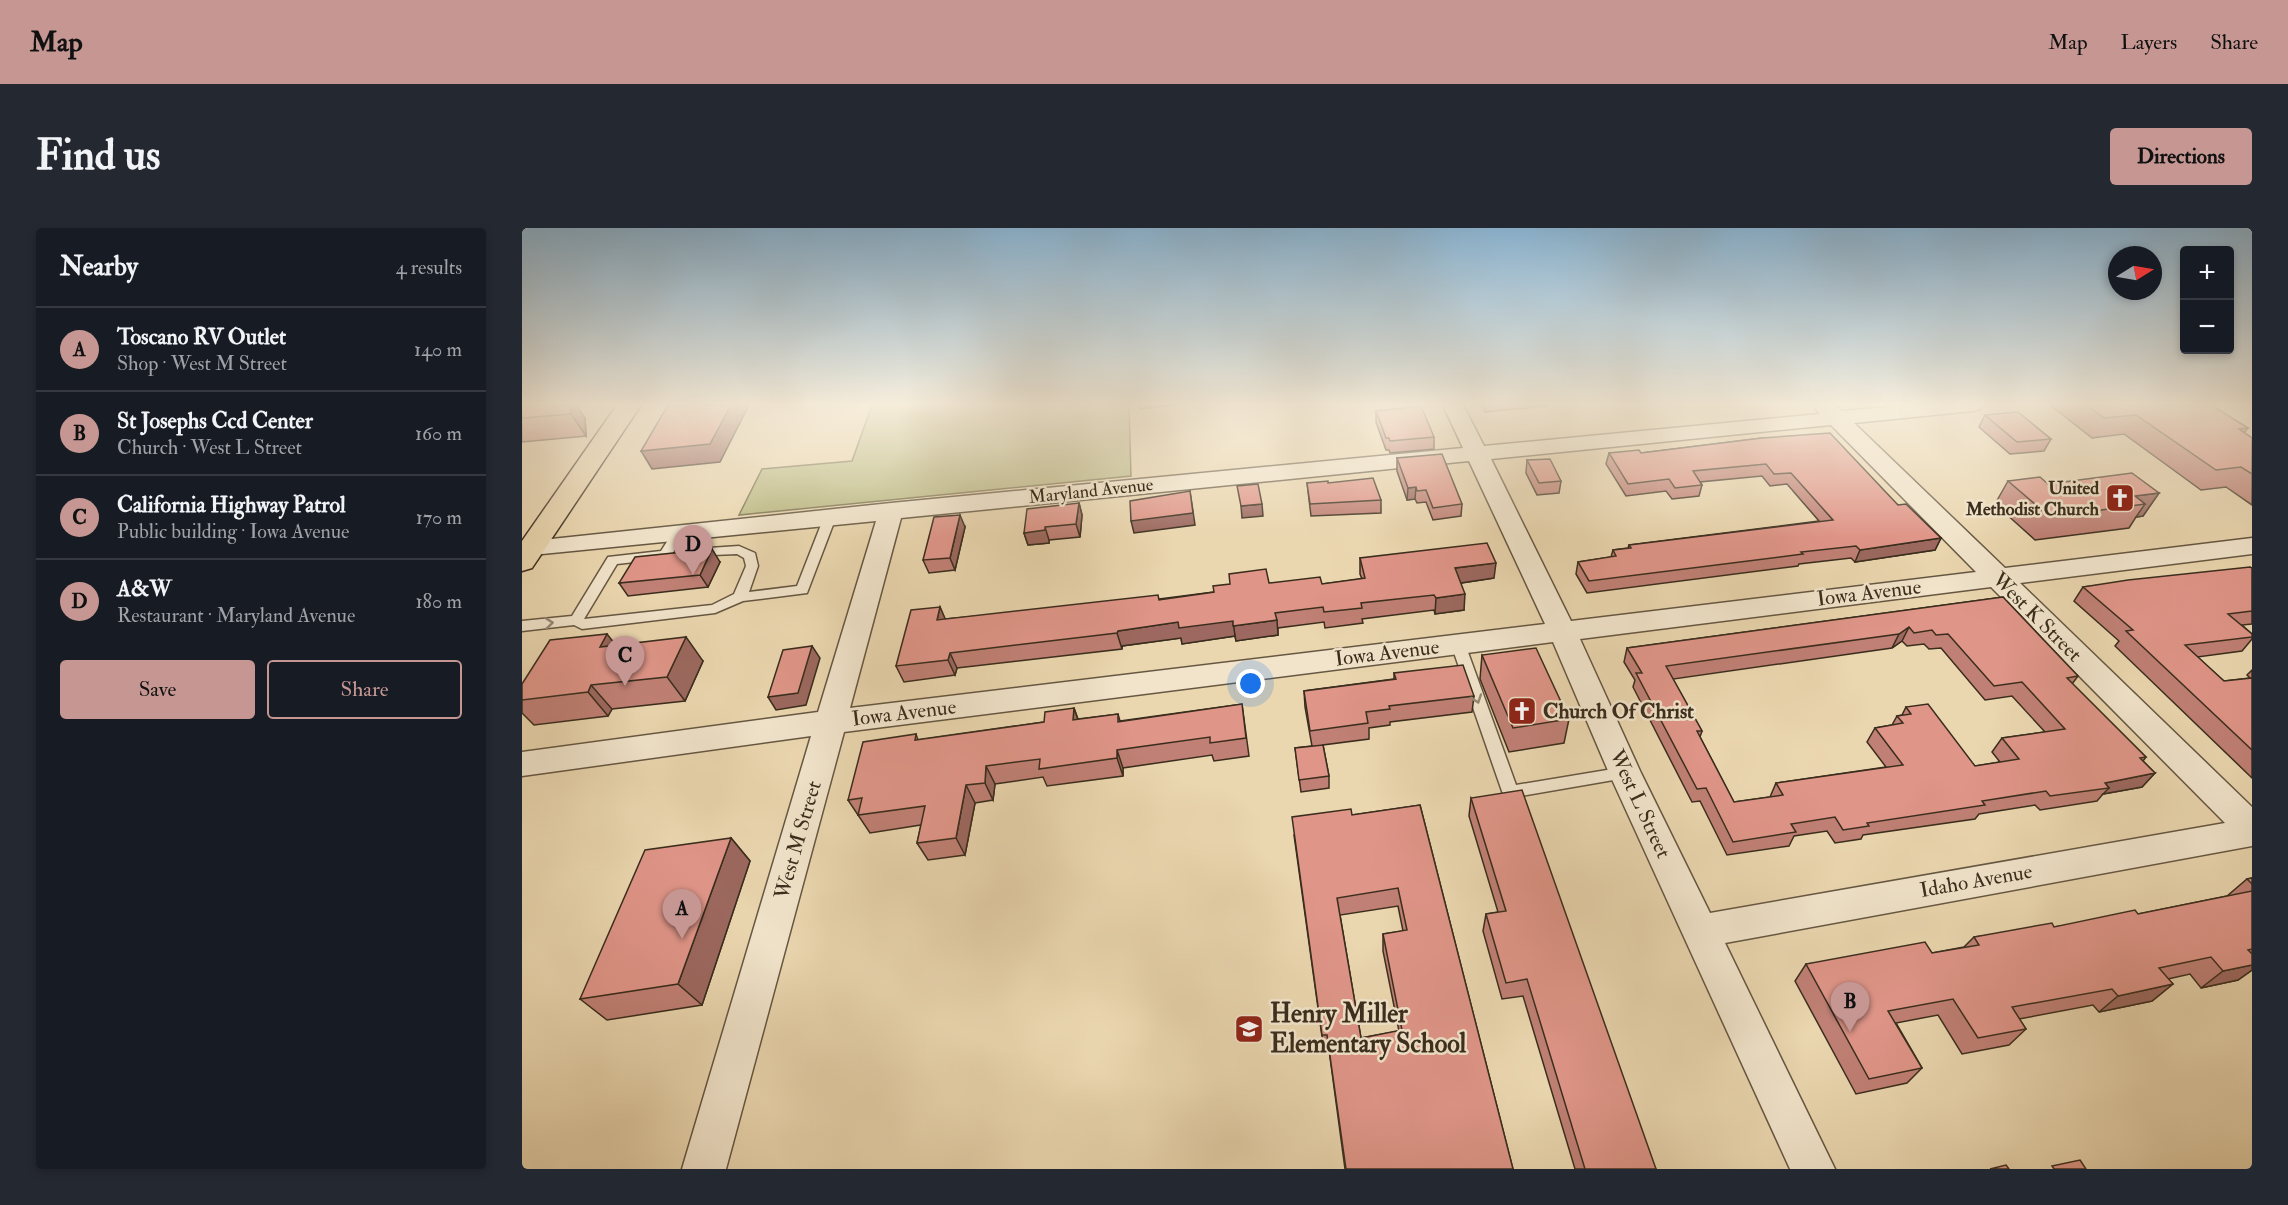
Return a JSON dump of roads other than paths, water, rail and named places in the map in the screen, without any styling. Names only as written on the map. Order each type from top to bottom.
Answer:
[{"type":"highway","points":[[527,554],[599,449]]},
{"type":"street","name":"West L Street","points":[[1474,449],[1562,630],[1625,773],[1813,1169]]},
{"type":"street","name":"Maryland Avenue","points":[[527,554],[679,532],[1503,449]]},
{"type":"street","name":"West K Street","points":[[1866,449],[2252,830]]},
{"type":"street","name":"West M Street","points":[[704,1169],[891,510]]},
{"type":"street","name":"Iowa Avenue","points":[[522,764],[831,722],[2252,546]]},
{"type":"street","name":"Idaho Avenue","points":[[1700,931],[2252,830]]},
{"type":"lane","points":[[522,626],[576,620],[582,624],[715,609],[740,597],[802,590],[830,517]]},
{"type":"lane","points":[[673,558],[679,532]]},
{"type":"lane","points":[[576,620],[613,560],[673,558],[739,550],[750,556],[753,566],[740,597]]},
{"type":"lane","points":[[1458,644],[1510,792],[1625,773]]},
{"type":"place","name":"United Methodist Church","points":[[2120,498]]},
{"type":"place","name":"A&W","points":[[693,575]]},
{"type":"place","name":"California Highway Patrol","points":[[625,686]]},
{"type":"place","name":"Church Of Christ","points":[[1522,711]]},
{"type":"place","name":"Toscano RV Outlet","points":[[682,939]]},
{"type":"place","name":"Henry Miller Elementary School","points":[[1249,1029]]},
{"type":"place","name":"St Josephs Ccd Center","points":[[1850,1032]]}]
